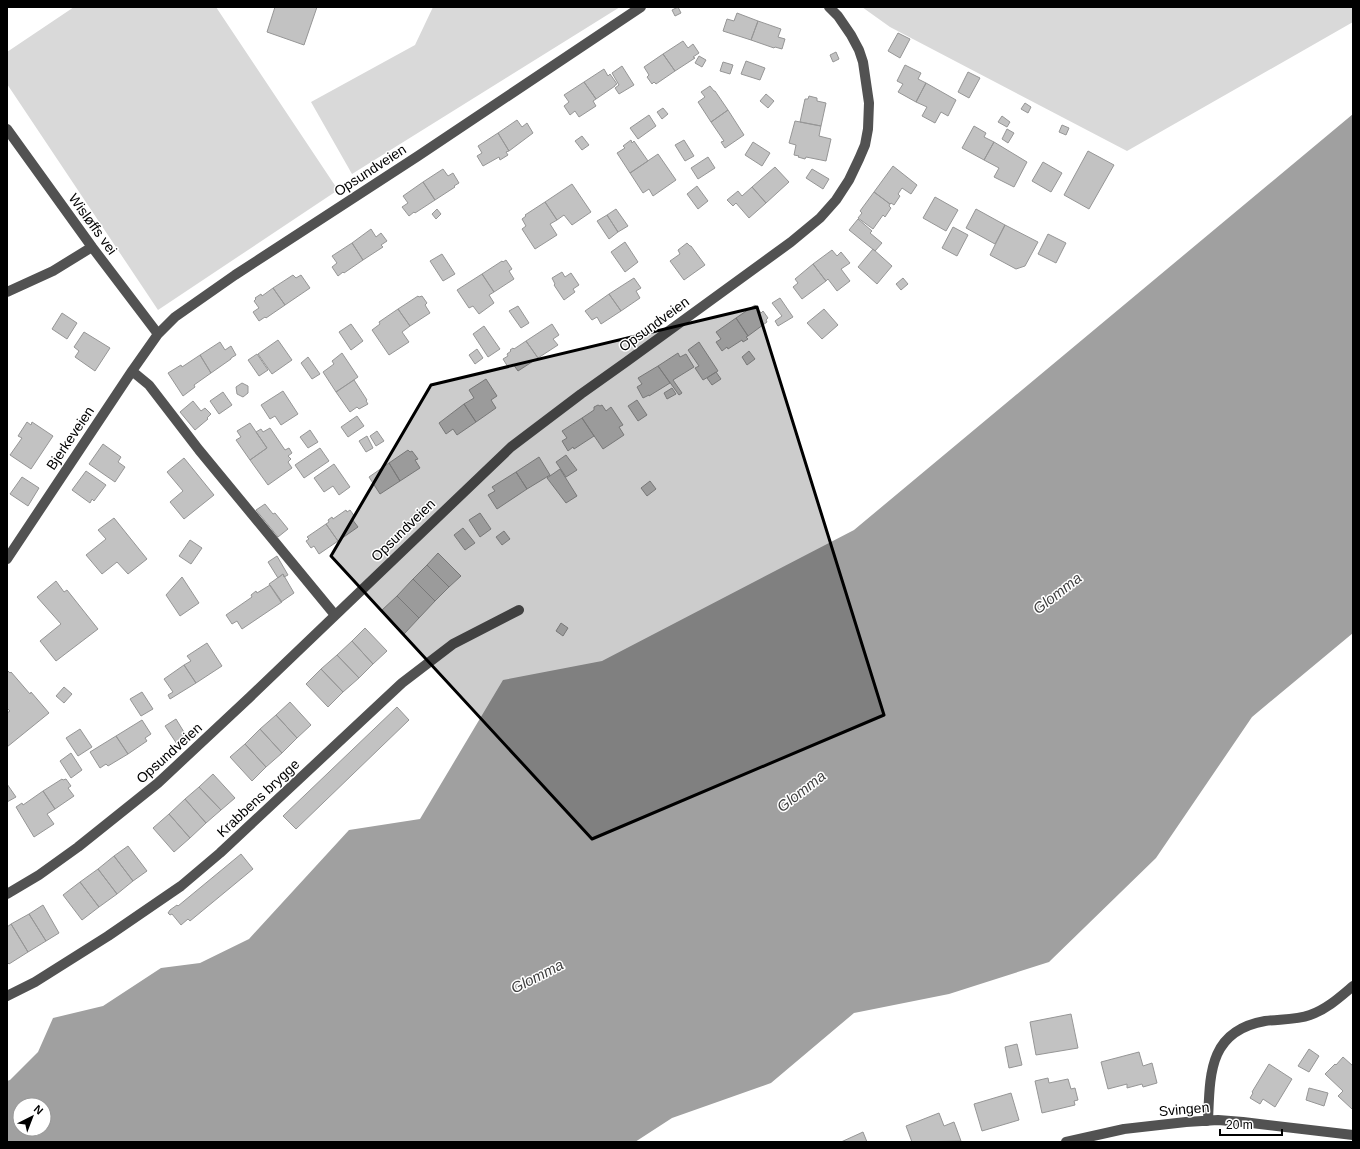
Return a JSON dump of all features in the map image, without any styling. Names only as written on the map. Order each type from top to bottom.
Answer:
[{"type":"street","name":"Opsundveien","points":[[158,334],[175,317],[235,275],[418,156],[641,7]]},
{"type":"street","name":"Opsundveien","points":[[7,894],[39,875],[78,847],[158,783],[510,446],[792,242],[820,218],[836,200],[849,180],[865,145],[868,129],[869,103],[863,62],[859,50],[851,35],[838,16],[829,7]]},
{"type":"street","name":"Wisløffs vei","points":[[7,128],[92,247],[158,334]]},
{"type":"street","points":[[7,292],[54,271],[92,247]]},
{"type":"street","name":"Bjerkeveien","points":[[7,559],[158,334]]},
{"type":"street","points":[[132,371],[149,385],[199,450],[335,615]]},
{"type":"street","name":"Krabbens brygge","points":[[7,996],[35,982],[108,936],[181,886],[220,853],[402,683],[453,644],[519,610]]},
{"type":"street","points":[[1208,1121],[1212,1065],[1218,1052],[1227,1040],[1238,1031],[1251,1024],[1297,1018],[1315,1013],[1331,1004],[1353,986]]},
{"type":"street","name":"Svingen","points":[[1066,1142],[1124,1129],[1208,1121],[1243,1122],[1353,1135]]},
{"type":"highlighted area","points":[[757,307],[884,715],[592,839],[331,556],[431,385]]},
{"type":"shaded area","points":[[74,7],[216,7],[338,190],[158,310],[7,84],[7,52]]},
{"type":"shaded area","points":[[433,7],[620,7],[352,174],[311,102],[415,45]]},
{"type":"shaded area","points":[[862,7],[1353,7],[1353,22],[1127,151],[890,27]]},
{"type":"water","name":"Glomma","points":[[1353,114],[1353,633],[1252,717],[1156,858],[1049,962],[949,994],[854,1013],[771,1083],[672,1118],[635,1142],[7,1142],[7,1081],[10,1080],[38,1052],[53,1018],[103,1006],[161,968],[200,963],[249,939],[349,830],[420,819],[503,680],[602,661],[854,530]]},
{"type":"building","points":[[275,7],[317,7],[304,45],[267,32]]},
{"type":"building","points":[[678,7],[681,13],[675,16],[672,10]]},
{"type":"building","points":[[737,13],[758,21],[751,40],[723,31],[727,19],[734,21]]},
{"type":"building","points":[[758,21],[781,29],[778,37],[785,39],[782,49],[774,48],[751,40]]},
{"type":"building","points":[[898,33],[910,39],[900,58],[888,51]]},
{"type":"building","points":[[683,41],[688,48],[693,44],[699,53],[693,57],[695,58],[675,71],[663,54]]},
{"type":"building","points":[[836,52],[839,59],[833,62],[830,55]]},
{"type":"building","points":[[663,54],[675,71],[656,84],[654,82],[652,84],[647,77],[649,75],[644,67]]},
{"type":"building","points":[[699,56],[706,60],[702,67],[695,63]]},
{"type":"building","points":[[746,61],[765,68],[760,80],[741,74]]},
{"type":"building","points":[[723,62],[733,65],[730,74],[720,71]]},
{"type":"building","points":[[905,65],[921,73],[918,79],[926,83],[916,102],[898,92],[903,84],[897,81]]},
{"type":"building","points":[[622,66],[634,85],[619,94],[615,88],[619,85],[612,73]]},
{"type":"building","points":[[604,69],[608,76],[610,74],[617,84],[596,99],[584,82]]},
{"type":"building","points":[[968,72],[980,78],[969,98],[958,92]]},
{"type":"building","points":[[584,82],[596,99],[593,101],[596,106],[579,117],[575,111],[570,115],[564,106],[569,102],[564,95]]},
{"type":"building","points":[[926,83],[956,100],[948,116],[941,112],[935,123],[922,116],[927,107],[916,102]]},
{"type":"building","points":[[710,86],[728,110],[711,122],[698,102],[705,97],[701,92]]},
{"type":"building","points":[[766,94],[774,101],[768,108],[760,101]]},
{"type":"building","points":[[809,96],[817,98],[817,101],[826,103],[821,126],[800,122],[805,99],[808,99]]},
{"type":"building","points":[[1025,103],[1031,107],[1028,113],[1021,109]]},
{"type":"building","points":[[663,108],[668,114],[662,119],[657,112]]},
{"type":"building","points":[[728,110],[744,135],[725,148],[721,142],[724,141],[711,122]]},
{"type":"building","points":[[649,115],[656,126],[638,139],[630,128]]},
{"type":"building","points":[[1002,116],[1010,122],[1007,127],[998,122]]},
{"type":"building","points":[[517,120],[522,127],[527,123],[533,133],[509,151],[498,133]]},
{"type":"building","points":[[795,121],[821,126],[819,136],[831,139],[826,161],[806,157],[805,159],[794,155],[796,145],[789,143]]},
{"type":"building","points":[[1062,125],[1069,128],[1066,135],[1059,132]]},
{"type":"building","points":[[974,126],[986,133],[984,137],[994,142],[984,160],[962,148]]},
{"type":"building","points":[[1007,129],[1014,133],[1008,143],[1002,139]]},
{"type":"building","points":[[498,133],[509,151],[506,152],[508,155],[500,160],[499,157],[483,166],[477,156],[482,153],[478,146]]},
{"type":"building","points":[[582,136],[589,145],[582,150],[575,141]]},
{"type":"building","points":[[631,140],[632,143],[634,141],[648,161],[630,173],[617,153],[625,148],[623,146]]},
{"type":"building","points":[[684,140],[694,156],[685,161],[675,145]]},
{"type":"building","points":[[753,142],[770,153],[762,166],[745,155]]},
{"type":"building","points":[[994,142],[1027,162],[1014,187],[994,177],[999,168],[984,160]]},
{"type":"building","points":[[1088,151],[1114,165],[1089,209],[1064,195]]},
{"type":"building","points":[[658,154],[676,180],[653,196],[649,189],[643,193],[630,173]]},
{"type":"building","points":[[708,157],[715,168],[698,179],[691,168]]},
{"type":"building","points":[[1043,162],[1062,173],[1051,192],[1032,181]]},
{"type":"building","points":[[893,166],[917,185],[911,194],[902,188],[898,194],[900,196],[894,205],[891,203],[890,204],[874,192]]},
{"type":"building","points":[[775,167],[789,182],[766,203],[752,187]]},
{"type":"building","points":[[443,169],[448,176],[453,173],[459,183],[435,200],[423,182]]},
{"type":"building","points":[[812,169],[829,179],[823,189],[806,178]]},
{"type":"building","points":[[423,182],[435,200],[409,216],[402,207],[408,203],[403,196]]},
{"type":"building","points":[[572,184],[591,212],[572,225],[564,215],[557,220],[545,202]]},
{"type":"building","points":[[697,186],[708,201],[698,209],[687,194]]},
{"type":"building","points":[[752,187],[766,203],[749,218],[736,203],[733,206],[727,200],[738,191],[742,196]]},
{"type":"building","points":[[874,192],[890,204],[889,206],[891,208],[885,217],[883,215],[873,229],[858,218],[862,213],[860,211]]},
{"type":"building","points":[[935,197],[958,210],[946,231],[923,218]]},
{"type":"building","points":[[545,202],[557,220],[550,224],[557,235],[535,249],[522,229],[526,226],[522,219],[526,216],[525,215]]},
{"type":"building","points":[[437,209],[441,214],[436,219],[432,214]]},
{"type":"building","points":[[616,209],[628,226],[618,232],[607,215]]},
{"type":"building","points":[[976,209],[1005,225],[995,244],[966,228]]},
{"type":"building","points":[[607,215],[618,232],[609,239],[597,221]]},
{"type":"building","points":[[858,219],[872,231],[870,233],[882,243],[875,251],[849,230]]},
{"type":"building","points":[[1005,225],[1038,242],[1025,266],[1016,269],[990,255]]},
{"type":"building","points":[[953,227],[968,235],[957,256],[942,248]]},
{"type":"building","points":[[371,229],[376,237],[381,233],[387,241],[381,245],[383,247],[363,260],[352,243]]},
{"type":"building","points":[[1048,234],[1066,243],[1056,263],[1038,254]]},
{"type":"building","points":[[625,242],[638,262],[625,272],[611,252]]},
{"type":"building","points":[[352,243],[363,260],[338,276],[332,267],[337,263],[332,256]]},
{"type":"building","points":[[687,243],[705,265],[684,280],[670,261],[680,254],[678,250]]},
{"type":"building","points":[[873,249],[892,266],[877,284],[858,267]]},
{"type":"building","points":[[832,250],[837,256],[841,252],[850,263],[841,269],[850,281],[837,291],[828,279],[826,281],[813,264]]},
{"type":"building","points":[[442,254],[455,274],[443,281],[430,261]]},
{"type":"building","points":[[506,260],[512,269],[509,271],[514,279],[494,292],[482,274]]},
{"type":"building","points":[[813,264],[826,281],[802,299],[793,287],[798,283],[795,279]]},
{"type":"building","points":[[562,272],[565,277],[571,273],[579,285],[573,289],[575,292],[564,300],[554,285],[555,284],[552,278]]},
{"type":"building","points":[[482,274],[494,292],[489,295],[494,303],[479,314],[473,306],[469,308],[457,290]]},
{"type":"building","points":[[293,275],[296,278],[301,275],[310,288],[285,305],[273,288]]},
{"type":"building","points":[[634,278],[641,288],[636,291],[640,298],[621,311],[609,294]]},
{"type":"building","points":[[903,278],[908,284],[901,290],[896,284]]},
{"type":"building","points":[[273,288],[285,305],[259,321],[253,312],[259,308],[254,301],[256,299],[255,298],[261,294],[262,296]]},
{"type":"building","points":[[609,294],[621,311],[601,324],[597,317],[592,320],[585,311]]},
{"type":"building","points":[[418,296],[422,296],[427,303],[425,305],[430,313],[410,326],[398,309]]},
{"type":"building","points":[[780,298],[793,317],[778,326],[775,321],[782,316],[772,303]]},
{"type":"building","points":[[755,305],[761,313],[763,311],[768,318],[766,320],[767,322],[748,336],[736,318]]},
{"type":"building","points":[[518,306],[529,323],[521,328],[509,311]]},
{"type":"building","points":[[398,309],[410,326],[402,332],[409,342],[389,355],[372,330],[380,324],[379,322]]},
{"type":"building","points":[[824,309],[838,325],[822,339],[807,323]]},
{"type":"building","points":[[62,313],[77,323],[67,339],[52,329]]},
{"type":"building","points":[[736,318],[748,336],[746,337],[748,339],[743,342],[742,340],[722,351],[716,342],[721,339],[716,332]]},
{"type":"building","points":[[351,324],[363,341],[351,350],[339,332]]},
{"type":"building","points":[[552,324],[559,335],[553,339],[558,345],[538,358],[526,341]]},
{"type":"building","points":[[484,326],[500,349],[488,357],[473,334]]},
{"type":"building","points":[[84,332],[110,348],[95,371],[75,357],[79,351],[74,347]]},
{"type":"building","points":[[278,340],[292,360],[272,374],[258,354]]},
{"type":"building","points":[[526,341],[538,358],[518,371],[513,364],[508,367],[503,359],[508,356],[507,354],[511,351],[510,350]]},
{"type":"building","points":[[220,342],[225,350],[231,346],[236,355],[211,373],[200,355]]},
{"type":"building","points":[[699,342],[718,371],[703,380],[695,368],[699,366],[688,350]]},
{"type":"building","points":[[477,349],[483,358],[475,364],[469,355]]},
{"type":"building","points":[[749,351],[755,359],[747,365],[742,357]]},
{"type":"building","points":[[342,353],[358,377],[336,392],[323,372],[334,364],[332,361]]},
{"type":"building","points":[[678,353],[680,357],[686,354],[694,367],[673,380],[682,393],[679,395],[658,366]]},
{"type":"building","points":[[257,354],[268,370],[259,376],[248,360]]},
{"type":"building","points":[[200,355],[211,373],[194,385],[195,387],[183,396],[168,373],[181,365],[182,367]]},
{"type":"building","points":[[308,357],[320,374],[312,379],[301,363]]},
{"type":"building","points":[[658,366],[670,383],[643,398],[637,387],[642,384],[638,378]]},
{"type":"building","points":[[716,372],[721,379],[712,385],[707,378]]},
{"type":"building","points":[[486,379],[497,396],[491,400],[496,408],[476,422],[464,404],[474,398],[469,390]]},
{"type":"building","points":[[354,380],[368,404],[359,409],[357,407],[350,412],[336,392]]},
{"type":"building","points":[[242,383],[248,386],[248,393],[243,397],[237,394],[236,387]]},
{"type":"building","points":[[672,388],[676,394],[667,399],[664,393]]},
{"type":"building","points":[[283,391],[298,414],[281,425],[275,416],[270,419],[261,405]]},
{"type":"building","points":[[223,392],[232,405],[219,414],[210,401]]},
{"type":"building","points":[[637,400],[647,415],[638,421],[628,406]]},
{"type":"building","points":[[193,401],[201,411],[205,408],[211,414],[207,418],[208,419],[195,430],[180,412]]},
{"type":"building","points":[[464,404],[476,422],[457,435],[453,429],[446,434],[439,423]]},
{"type":"building","points":[[602,405],[606,411],[611,407],[623,425],[619,427],[624,435],[603,449],[582,418],[594,410],[594,407]]},
{"type":"building","points":[[357,416],[364,426],[348,437],[341,427]]},
{"type":"building","points":[[582,418],[594,436],[574,449],[573,447],[568,451],[562,441],[567,438],[562,431]]},
{"type":"building","points":[[27,422],[31,425],[32,422],[53,436],[31,469],[10,455],[22,438],[18,436]]},
{"type":"building","points":[[250,423],[267,448],[250,460],[236,440],[241,437],[237,431]]},
{"type":"building","points":[[270,428],[285,450],[289,448],[292,453],[288,456],[291,459],[288,462],[292,468],[268,485],[250,460],[267,448],[256,432],[261,429],[263,432]]},
{"type":"building","points":[[310,430],[318,442],[308,448],[300,437]]},
{"type":"building","points":[[377,431],[384,441],[376,446],[370,436]]},
{"type":"building","points":[[367,436],[373,448],[366,452],[359,441]]},
{"type":"building","points":[[103,444],[121,457],[118,462],[125,467],[115,482],[89,464]]},
{"type":"building","points":[[320,448],[329,461],[304,478],[295,465]]},
{"type":"building","points":[[408,450],[410,452],[412,451],[418,459],[415,460],[420,468],[400,481],[389,463]]},
{"type":"building","points":[[566,455],[577,470],[566,477],[556,462]]},
{"type":"building","points":[[539,457],[550,475],[527,489],[516,472]]},
{"type":"building","points":[[184,458],[214,495],[184,519],[170,502],[183,491],[167,472]]},
{"type":"building","points":[[389,463],[400,481],[380,494],[369,477]]},
{"type":"building","points":[[334,464],[350,487],[339,495],[333,486],[324,492],[314,478]]},
{"type":"building","points":[[560,469],[577,496],[566,503],[547,478]]},
{"type":"building","points":[[86,471],[106,485],[94,501],[92,499],[90,503],[72,490]]},
{"type":"building","points":[[516,472],[527,489],[497,509],[488,495],[495,491],[492,487]]},
{"type":"building","points":[[22,477],[39,488],[28,506],[10,494]]},
{"type":"building","points":[[650,481],[656,489],[647,496],[641,488]]},
{"type":"building","points":[[265,504],[273,514],[275,513],[288,529],[278,537],[256,510]]},
{"type":"building","points":[[346,510],[347,512],[350,510],[355,517],[352,519],[358,527],[338,541],[326,524],[332,517],[333,519]]},
{"type":"building","points":[[480,513],[491,529],[480,537],[469,520]]},
{"type":"building","points":[[114,518],[147,559],[128,574],[117,562],[102,574],[86,555],[106,539],[98,530]]},
{"type":"building","points":[[326,524],[338,541],[319,554],[314,546],[311,548],[306,541],[309,539],[307,537]]},
{"type":"building","points":[[463,528],[475,543],[465,550],[454,535]]},
{"type":"building","points":[[504,531],[510,539],[502,545],[496,537]]},
{"type":"building","points":[[190,540],[202,548],[191,564],[179,556]]},
{"type":"building","points":[[438,553],[461,576],[449,587],[427,565]]},
{"type":"building","points":[[277,556],[288,575],[284,577],[283,574],[278,578],[268,562]]},
{"type":"building","points":[[427,565],[449,587],[435,601],[413,579]]},
{"type":"building","points":[[283,574],[294,593],[281,602],[269,584]]},
{"type":"building","points":[[182,577],[199,603],[180,616],[166,595]]},
{"type":"building","points":[[413,579],[435,601],[419,618],[397,596]]},
{"type":"building","points":[[56,581],[64,592],[67,590],[98,629],[56,661],[40,641],[61,624],[37,597]]},
{"type":"building","points":[[270,585],[282,602],[242,629],[237,621],[232,624],[226,615],[252,597],[251,595],[256,591],[257,593]]},
{"type":"building","points":[[397,596],[419,618],[404,634],[381,611]]},
{"type":"building","points":[[561,623],[568,628],[563,636],[556,631]]},
{"type":"building","points":[[365,628],[387,651],[373,664],[352,641]]},
{"type":"building","points":[[352,641],[373,664],[359,678],[337,655]]},
{"type":"building","points":[[207,643],[222,666],[196,683],[184,665],[191,661],[187,656]]},
{"type":"building","points":[[337,655],[359,678],[343,692],[321,669]]},
{"type":"building","points":[[184,665],[196,683],[170,699],[168,695],[173,692],[164,679]]},
{"type":"building","points":[[321,669],[343,692],[328,707],[306,684]]},
{"type":"building","points":[[7,670],[10,673],[11,672],[30,694],[31,692],[49,713],[7,747],[7,713],[10,711],[7,708]]},
{"type":"building","points":[[64,687],[72,694],[64,703],[56,696]]},
{"type":"building","points":[[142,692],[153,709],[141,716],[130,699]]},
{"type":"building","points":[[290,702],[311,725],[297,738],[276,715]]},
{"type":"building","points":[[397,707],[409,720],[296,829],[283,816]]},
{"type":"building","points":[[276,715],[297,738],[282,753],[260,729]]},
{"type":"building","points":[[176,719],[187,737],[177,744],[165,726]]},
{"type":"building","points":[[142,720],[151,734],[145,738],[147,741],[128,754],[116,736]]},
{"type":"building","points":[[80,729],[92,747],[78,756],[66,738]]},
{"type":"building","points":[[260,729],[282,753],[266,767],[245,744]]},
{"type":"building","points":[[116,736],[128,754],[108,766],[106,764],[100,768],[90,752]]},
{"type":"building","points":[[245,744],[266,767],[252,781],[230,757]]},
{"type":"building","points":[[71,753],[82,770],[71,778],[60,761]]},
{"type":"building","points":[[213,774],[235,798],[221,810],[199,787]]},
{"type":"building","points":[[62,779],[66,779],[71,786],[68,788],[74,796],[55,809],[43,791]]},
{"type":"building","points":[[7,784],[16,797],[7,802]]},
{"type":"building","points":[[199,787],[221,810],[206,823],[185,799]]},
{"type":"building","points":[[43,791],[55,809],[47,814],[54,824],[34,837],[16,807],[22,803],[23,805]]},
{"type":"building","points":[[185,799],[206,823],[190,838],[169,814]]},
{"type":"building","points":[[169,814],[190,838],[174,852],[153,828]]},
{"type":"building","points":[[128,846],[147,871],[133,881],[114,856]]},
{"type":"building","points":[[241,854],[253,869],[190,921],[188,919],[181,925],[172,914],[170,915],[168,913],[170,910],[177,905],[178,906]]},
{"type":"building","points":[[114,856],[133,881],[117,894],[98,869]]},
{"type":"building","points":[[98,869],[117,894],[99,907],[80,882]]},
{"type":"building","points":[[80,882],[99,907],[82,920],[63,895]]},
{"type":"building","points":[[43,905],[59,933],[46,941],[29,914]]},
{"type":"building","points":[[29,914],[46,941],[28,952],[11,924]]},
{"type":"building","points":[[11,924],[28,952],[9,964],[7,962],[7,927]]},
{"type":"building","points":[[1071,1014],[1078,1048],[1036,1055],[1030,1022]]},
{"type":"building","points":[[1017,1044],[1022,1065],[1009,1068],[1005,1047]]},
{"type":"building","points":[[1309,1049],[1319,1056],[1309,1072],[1298,1066]]},
{"type":"building","points":[[1139,1052],[1143,1066],[1152,1063],[1157,1083],[1143,1087],[1142,1084],[1127,1088],[1127,1084],[1108,1089],[1101,1062]]},
{"type":"building","points":[[1343,1057],[1353,1066],[1352,1109],[1338,1096],[1343,1091],[1325,1074]]},
{"type":"building","points":[[1269,1064],[1292,1079],[1275,1107],[1263,1099],[1260,1104],[1250,1098]]},
{"type":"building","points":[[1048,1078],[1049,1083],[1068,1079],[1071,1089],[1075,1088],[1078,1100],[1074,1101],[1075,1105],[1042,1113],[1035,1081]]},
{"type":"building","points":[[1309,1088],[1328,1093],[1324,1106],[1306,1100]]},
{"type":"building","points":[[1011,1093],[1019,1120],[982,1131],[974,1104]]},
{"type":"building","points":[[939,1113],[944,1126],[954,1122],[961,1141],[912,1142],[906,1126]]},
{"type":"building","points":[[863,1132],[867,1142],[841,1142]]}]
